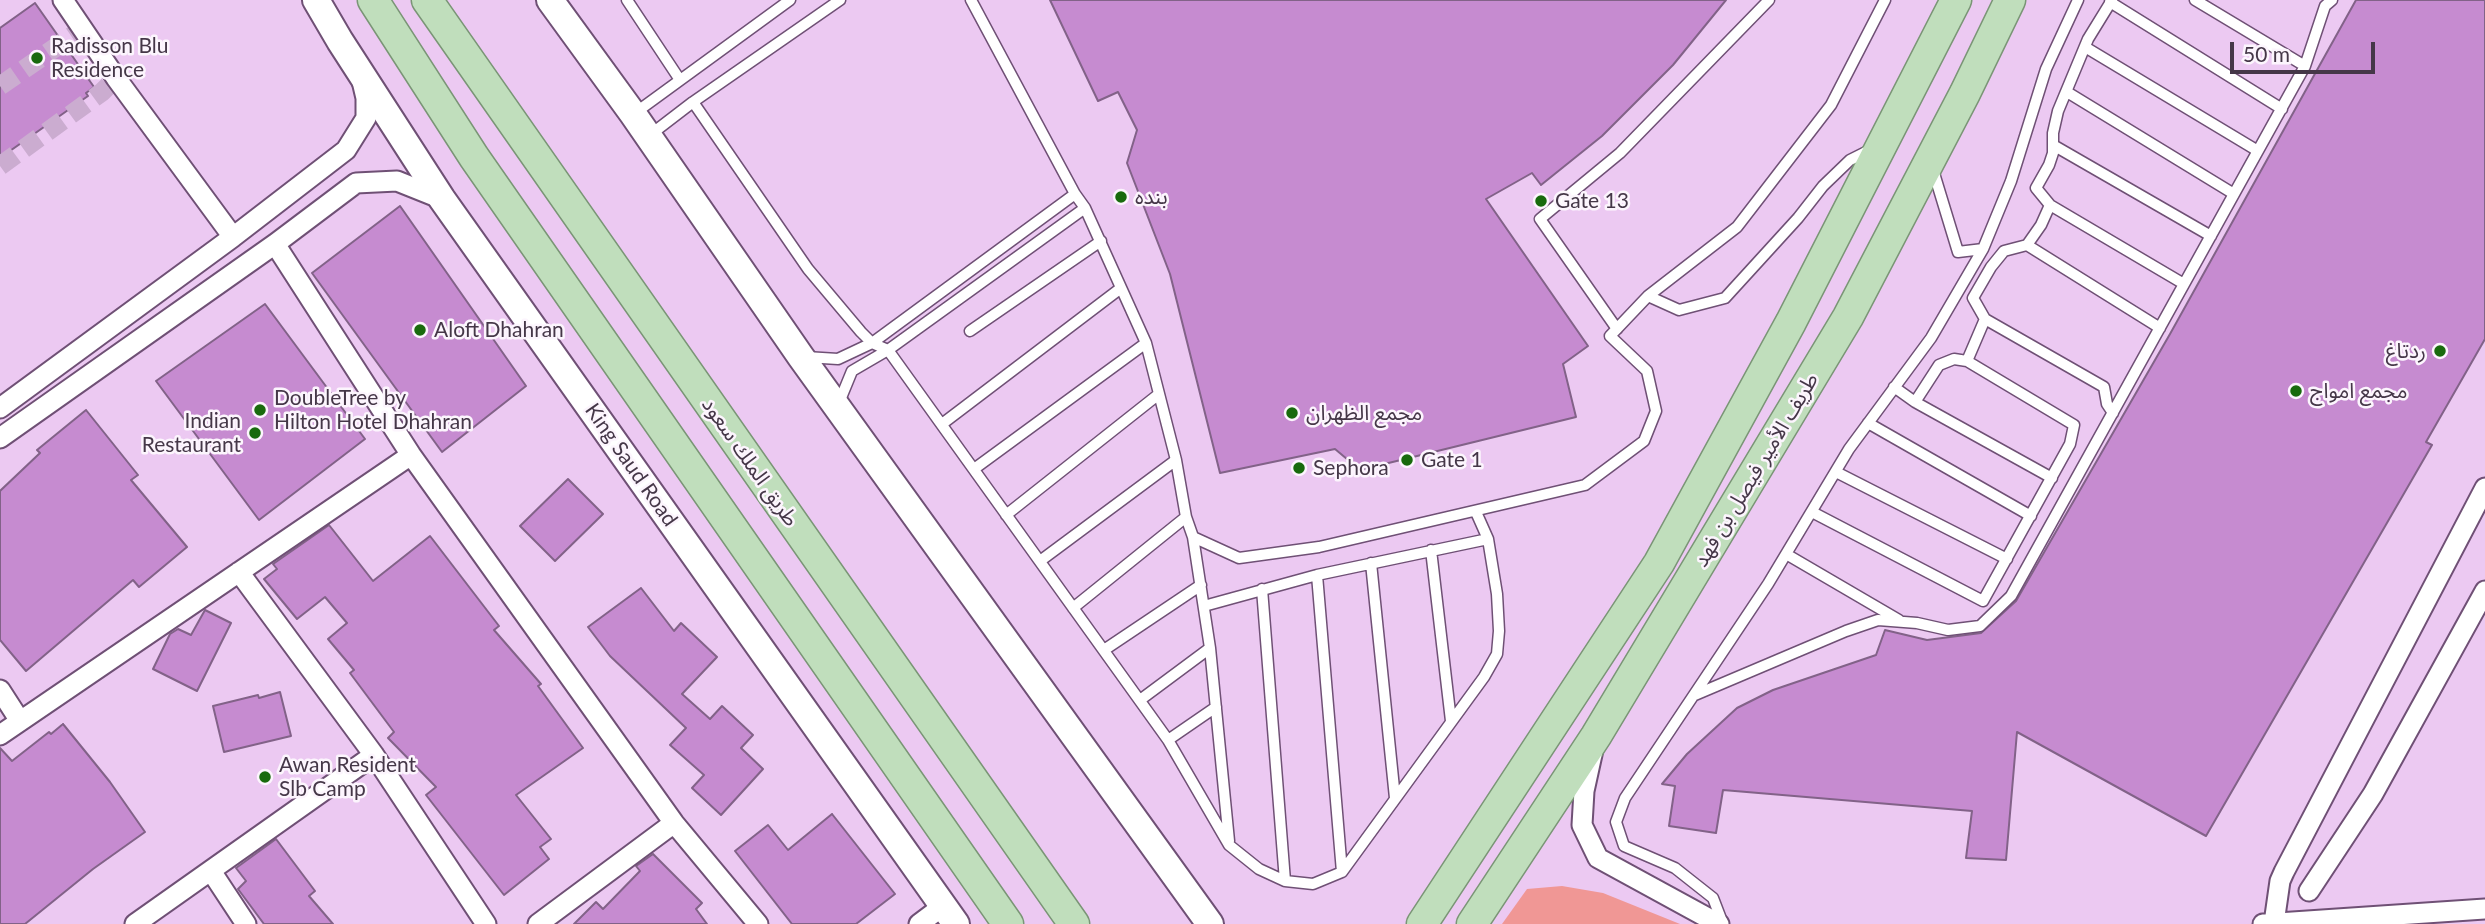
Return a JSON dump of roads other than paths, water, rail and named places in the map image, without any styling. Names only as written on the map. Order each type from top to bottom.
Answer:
[{"type":"main road","name":"King Saud Road","points":[[316,0],[442,199],[949,915]]},
{"type":"main road","points":[[373,0],[482,169],[1007,924]]},
{"type":"main road","name":"طريق الملك سعود","points":[[427,0],[1074,924]]},
{"type":"main road","points":[[550,0],[633,114],[801,357],[1210,924]]},
{"type":"main road","name":"طريف الأمير فيصل بن فهد","points":[[1422,924],[1659,563],[1791,323],[1956,0]]},
{"type":"main road","name":"طريف الأمير فيصل بن فهد","points":[[1472,924],[1596,736],[1848,317],[1965,93],[2010,0]]},
{"type":"main road","points":[[1409,924],[1470,851]]},
{"type":"street","points":[[63,0],[109,68],[233,237]]},
{"type":"street","points":[[0,408],[233,237],[346,150],[366,118],[366,98],[359,69]]},
{"type":"street","points":[[0,438],[275,244],[356,183],[397,181],[442,199]]},
{"type":"street","points":[[275,244],[411,455],[674,823],[758,924]]},
{"type":"street","points":[[0,735],[411,455]]},
{"type":"street","points":[[2273,923],[2284,872],[2485,488]]},
{"type":"street","points":[[239,572],[374,755],[486,924]]},
{"type":"street","points":[[2309,891],[2373,794],[2485,591]]},
{"type":"street","points":[[0,690],[20,721]]},
{"type":"street","points":[[1596,736],[1584,790],[1582,825],[1598,858],[1721,924]]},
{"type":"street","points":[[135,924],[374,755]]},
{"type":"street","points":[[538,924],[674,823]]},
{"type":"street","points":[[211,871],[246,924]]},
{"type":"street","points":[[2262,924],[2485,909]]},
{"type":"street","points":[[919,924],[949,915]]},
{"type":"lane","points":[[627,0],[680,80]]},
{"type":"lane","points":[[633,114],[790,0]]},
{"type":"lane","points":[[647,137],[840,0]]},
{"type":"lane","points":[[971,0],[1085,208],[1146,344],[1193,537],[1210,648],[1229,845]]},
{"type":"lane","points":[[1617,329],[1540,219],[1620,153],[1769,0]]},
{"type":"lane","points":[[1193,537],[1239,558],[1319,547],[1585,485],[1644,441],[1656,411],[1647,371],[1610,337],[1648,296],[1737,228],[1831,105],[1885,0]]},
{"type":"lane","points":[[1721,924],[1713,898],[1675,868],[1624,846],[1616,822],[1625,797],[1695,695],[1868,423],[1931,338],[1983,249],[2011,181],[2046,69],[2078,0]]},
{"type":"lane","points":[[2195,0],[2305,66]]},
{"type":"lane","points":[[1695,695],[1878,620],[1948,630],[1980,626],[2011,596],[2282,109],[2305,66],[2325,6],[2332,0]]},
{"type":"lane","points":[[2184,284],[2050,205],[2036,188],[2049,165],[2058,111],[2085,47],[2111,1],[2282,109]]},
{"type":"lane","points":[[2085,47],[2258,151]]},
{"type":"lane","points":[[2067,92],[2234,194]]},
{"type":"lane","points":[[693,102],[808,269],[872,343],[888,350],[974,469],[1168,740],[1229,845],[1259,869],[1285,881],[1313,884],[1342,872],[1484,677],[1497,654],[1499,631],[1497,594],[1488,538],[1476,512]]},
{"type":"lane","points":[[1648,296],[1679,310],[1725,298],[1832,177],[1850,160],[1882,144]]},
{"type":"lane","points":[[2053,145],[2211,236]]},
{"type":"lane","points":[[1930,159],[1958,252],[1983,249]]},
{"type":"lane","points":[[801,357],[838,359],[872,343],[1075,194]]},
{"type":"lane","points":[[2027,246],[2050,205]]},
{"type":"lane","points":[[838,405],[852,371],[888,350],[1085,208]]},
{"type":"lane","points":[[970,331],[1101,241]]},
{"type":"lane","points":[[2113,413],[2106,404],[2105,387],[1985,319],[1973,298],[2004,251],[2027,246],[2160,328]]},
{"type":"lane","points":[[942,425],[1121,288]]},
{"type":"lane","points":[[1967,361],[1985,319]]},
{"type":"lane","points":[[974,469],[1146,344]]},
{"type":"lane","points":[[1812,512],[1983,601],[2070,444],[2074,425],[1967,361],[1954,359],[1939,365],[1915,402]]},
{"type":"lane","points":[[1894,387],[1915,402],[2052,478]]},
{"type":"lane","points":[[1006,515],[1159,394]]},
{"type":"lane","points":[[1868,423],[2031,516]]},
{"type":"lane","points":[[1040,561],[1176,460]]},
{"type":"lane","points":[[1836,472],[2007,559]]},
{"type":"lane","points":[[1073,608],[1186,517]]},
{"type":"lane","points":[[1204,606],[1317,575],[1488,538]]},
{"type":"lane","points":[[1431,551],[1451,721]]},
{"type":"lane","points":[[1786,554],[1903,622]]},
{"type":"lane","points":[[1371,563],[1395,799]]},
{"type":"lane","points":[[1317,575],[1342,872]]},
{"type":"lane","points":[[1104,650],[1200,585]]},
{"type":"lane","points":[[1262,589],[1285,881]]},
{"type":"lane","points":[[1140,700],[1210,648]]},
{"type":"lane","points":[[1168,740],[1216,707]]},
{"type":"tunnel","points":[[0,86],[82,29]]},
{"type":"tunnel","points":[[0,166],[102,92],[116,78]]},
{"type":"place","name":"Radisson Blu Residence","points":[[37,58]]},
{"type":"place","name":"بنده","points":[[1121,197]]},
{"type":"place","name":"Gate 13","points":[[1541,201]]},
{"type":"place","name":"Aloft Dhahran","points":[[420,330]]},
{"type":"place","name":"ردتاغ","points":[[2440,351]]},
{"type":"place","name":"مجمع امواج","points":[[2296,391]]},
{"type":"place","name":"DoubleTree by Hilton Hotel Dhahran","points":[[260,410]]},
{"type":"place","name":"مجمع الظهران","points":[[1292,413]]},
{"type":"place","name":"Indian Restaurant","points":[[255,433]]},
{"type":"place","name":"Gate 1","points":[[1407,460]]},
{"type":"place","name":"Sephora","points":[[1299,468]]},
{"type":"place","name":"Awan Resident Slb Camp","points":[[265,777]]}]
